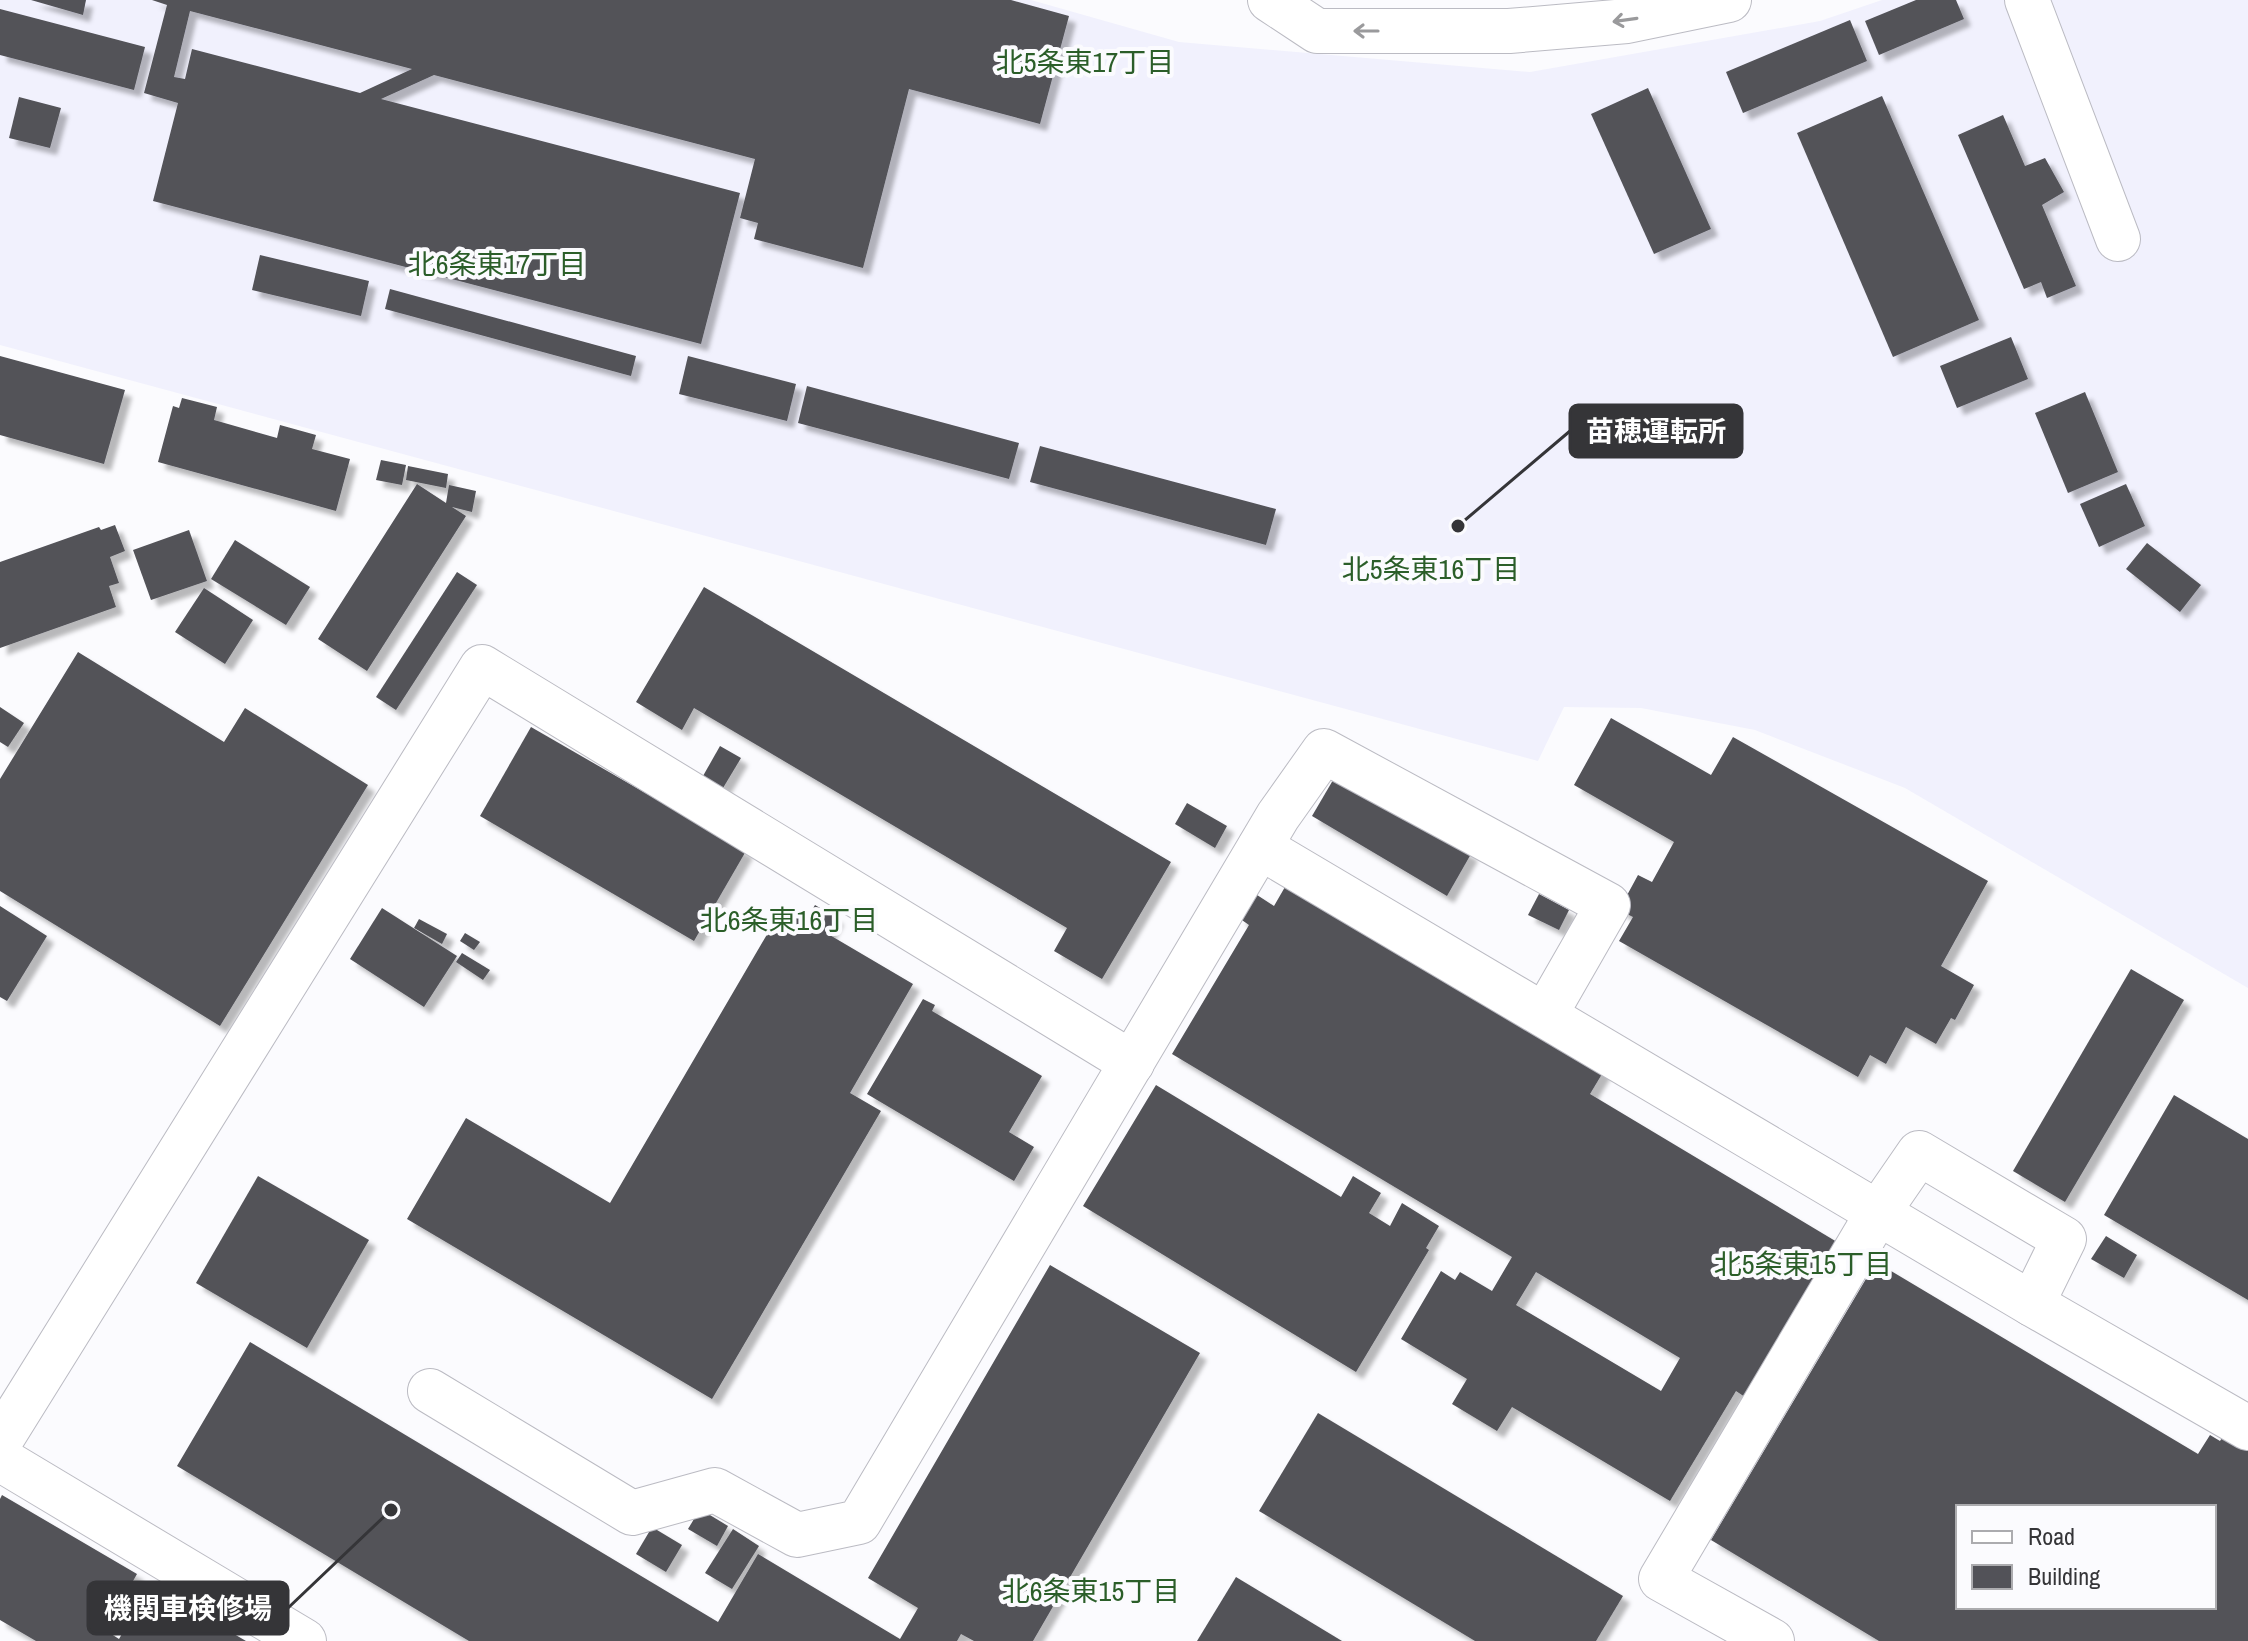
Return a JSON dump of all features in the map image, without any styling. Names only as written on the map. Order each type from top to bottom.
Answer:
[{"type":"street","points":[[1270,0],[1317,31],[1509,31],[1627,21],[1729,0]]},
{"type":"street","points":[[2027,0],[2118,239]]},
{"type":"street","points":[[0,1441],[482,667],[1132,1063]]},
{"type":"street","points":[[430,1391],[632,1513],[715,1490],[797,1535],[859,1522],[1278,816],[1324,751],[1608,905],[1545,1015]]},
{"type":"street","points":[[1260,847],[2032,1304],[2248,1428]]},
{"type":"street","points":[[1772,1641],[1661,1579],[1879,1211],[1919,1153],[2064,1239],[2032,1304]]},
{"type":"street","points":[[0,1459],[304,1641]]},
{"type":"shaded area","points":[[0,0],[1031,0],[1179,42],[1530,72],[1820,21],[1882,0],[2248,0],[2248,988],[1905,788],[1755,730],[1641,708],[1564,707],[1538,761],[0,345]]},
{"type":"building","points":[[31,0],[86,0],[83,15]]},
{"type":"building","points":[[152,0],[1011,0],[1069,16],[1040,124],[909,89],[863,268],[754,239],[758,223],[740,218],[755,159],[434,75],[381,99],[740,193],[701,344],[153,201],[178,103],[144,93],[167,5]],"holes":[[[190,11],[412,69],[360,93],[192,49],[185,79],[174,77]]]},
{"type":"building","points":[[1916,0],[1956,0],[1964,19],[1879,55],[1865,21]]},
{"type":"building","points":[[0,9],[145,47],[134,90],[0,55]]},
{"type":"building","points":[[1850,20],[1867,61],[1743,113],[1726,72]]},
{"type":"building","points":[[1648,88],[1711,229],[1654,254],[1591,114]]},
{"type":"building","points":[[1882,96],[1979,320],[1893,357],[1797,133]]},
{"type":"building","points":[[19,97],[61,108],[50,148],[9,138]]},
{"type":"building","points":[[2003,115],[2025,166],[2045,158],[2064,192],[2042,205],[2076,286],[2047,298],[2041,282],[2024,289],[1958,135]]},
{"type":"building","points":[[260,255],[369,281],[361,316],[252,290]]},
{"type":"building","points":[[390,289],[636,356],[631,376],[385,309]]},
{"type":"building","points":[[2011,337],[2028,379],[1957,408],[1940,366]]},
{"type":"building","points":[[0,356],[125,390],[104,464],[0,435]]},
{"type":"building","points":[[688,356],[796,384],[787,421],[679,394]]},
{"type":"building","points":[[807,386],[1019,443],[1009,479],[798,423]]},
{"type":"building","points":[[2085,392],[2118,472],[2068,493],[2035,413]]},
{"type":"building","points":[[182,398],[217,407],[214,420],[277,438],[280,425],[316,435],[312,449],[350,459],[336,511],[158,462],[173,406],[179,408]]},
{"type":"building","points":[[1040,446],[1276,509],[1266,545],[1030,482]]},
{"type":"building","points":[[381,460],[406,465],[402,485],[376,480]]},
{"type":"building","points":[[408,466],[448,474],[446,488],[406,480]]},
{"type":"building","points":[[417,484],[446,503],[449,485],[476,491],[472,512],[452,507],[466,516],[367,671],[318,639]]},
{"type":"building","points":[[2126,484],[2145,526],[2099,547],[2080,504]]},
{"type":"building","points":[[115,525],[125,551],[110,557],[119,583],[109,586],[116,607],[0,648],[0,562],[99,527],[101,530]]},
{"type":"building","points":[[189,530],[207,581],[151,600],[133,550]]},
{"type":"building","points":[[235,540],[310,587],[286,625],[211,579]]},
{"type":"building","points":[[2147,543],[2201,585],[2180,612],[2126,569]]},
{"type":"building","points":[[457,572],[477,585],[396,710],[376,697]]},
{"type":"building","points":[[704,587],[1171,862],[1102,979],[1054,951],[1067,928],[694,708],[682,730],[636,702]]},
{"type":"building","points":[[204,588],[253,620],[225,664],[175,632]]},
{"type":"building","points":[[78,652],[224,742],[245,708],[368,785],[220,1026],[0,891],[0,779]]},
{"type":"building","points":[[0,707],[24,723],[8,747],[0,742]]},
{"type":"building","points":[[1611,718],[1711,775],[1733,737],[1988,881],[1941,966],[1974,985],[1955,1020],[1951,1018],[1936,1044],[1906,1027],[1886,1064],[1870,1055],[1858,1077],[1619,941],[1633,917],[1619,910],[1638,875],[1652,882],[1674,842],[1574,785]]},
{"type":"building","points":[[531,727],[746,851],[694,941],[480,816]]},
{"type":"building","points":[[720,746],[741,758],[723,788],[703,776]]},
{"type":"building","points":[[1336,775],[1471,854],[1447,896],[1312,816]]},
{"type":"building","points":[[1187,803],[1227,826],[1215,848],[1175,824]]},
{"type":"building","points":[[1289,880],[1605,1069],[1590,1094],[1837,1242],[1745,1397],[1736,1391],[1670,1501],[1512,1407],[1497,1431],[1452,1404],[1467,1379],[1401,1339],[1441,1271],[1455,1280],[1460,1272],[1492,1291],[1512,1257],[1172,1054],[1249,925],[1239,918],[1254,893],[1274,906]],"holes":[[[1536,1272],[1680,1358],[1661,1391],[1516,1305]]]},
{"type":"building","points":[[1539,894],[1569,910],[1559,930],[1528,915]]},
{"type":"building","points":[[815,905],[837,918],[828,934],[913,984],[850,1093],[881,1111],[712,1399],[407,1219],[466,1118],[610,1203],[783,907],[806,920]]},
{"type":"building","points":[[0,906],[47,936],[7,1001],[0,997]]},
{"type":"building","points":[[382,908],[457,956],[424,1007],[350,959]]},
{"type":"building","points":[[419,919],[447,934],[442,944],[414,928]]},
{"type":"building","points":[[465,933],[480,942],[474,950],[460,941]]},
{"type":"building","points":[[462,953],[490,970],[483,980],[456,962]]},
{"type":"building","points":[[2131,969],[2184,1000],[2065,1202],[2013,1171]]},
{"type":"building","points":[[923,999],[935,1005],[932,1011],[1042,1076],[1009,1132],[1034,1147],[1014,1181],[867,1094]]},
{"type":"building","points":[[1156,1085],[1341,1197],[1353,1176],[1381,1193],[1369,1213],[1390,1226],[1402,1203],[1439,1226],[1426,1248],[1429,1250],[1356,1372],[1083,1206]]},
{"type":"building","points":[[2174,1095],[2248,1139],[2248,1300],[2104,1215]]},
{"type":"building","points":[[258,1176],[369,1240],[307,1348],[196,1283]]},
{"type":"building","points":[[2106,1236],[2137,1255],[2124,1278],[2091,1259]]},
{"type":"building","points":[[1876,1262],[2198,1454],[2210,1435],[2220,1441],[2225,1433],[2248,1447],[2248,1641],[1879,1641],[1711,1540]]},
{"type":"building","points":[[1050,1265],[1200,1353],[1033,1641],[974,1641],[961,1634],[957,1641],[469,1641],[177,1466],[250,1342],[718,1622],[758,1554],[900,1639],[918,1608],[868,1578]]},
{"type":"building","points":[[1318,1413],[1623,1596],[1596,1641],[1475,1641],[1259,1511]]},
{"type":"building","points":[[2,1495],[137,1574],[105,1630],[119,1639],[150,1585],[246,1641],[36,1641],[0,1620]]},
{"type":"building","points":[[700,1509],[728,1526],[717,1546],[688,1529]]},
{"type":"building","points":[[652,1527],[682,1545],[666,1572],[636,1554]]},
{"type":"building","points":[[733,1529],[759,1546],[732,1589],[705,1573]]},
{"type":"building","points":[[1236,1577],[1342,1641],[1197,1641]]},
{"type":"place","name":"苗穂運転所","points":[[1458,526]]},
{"type":"place","name":"機関車検修場","points":[[391,1510]]},
{"type":"district","name":"北5条東17丁目","points":[[1085,62]]},
{"type":"district","name":"北6条東17丁目","points":[[497,264]]},
{"type":"district","name":"北5条東16丁目","points":[[1431,569]]},
{"type":"district","name":"北6条東16丁目","points":[[789,920]]},
{"type":"district","name":"北5条東15丁目","points":[[1803,1264]]},
{"type":"district","name":"北6条東15丁目","points":[[1091,1591]]}]
